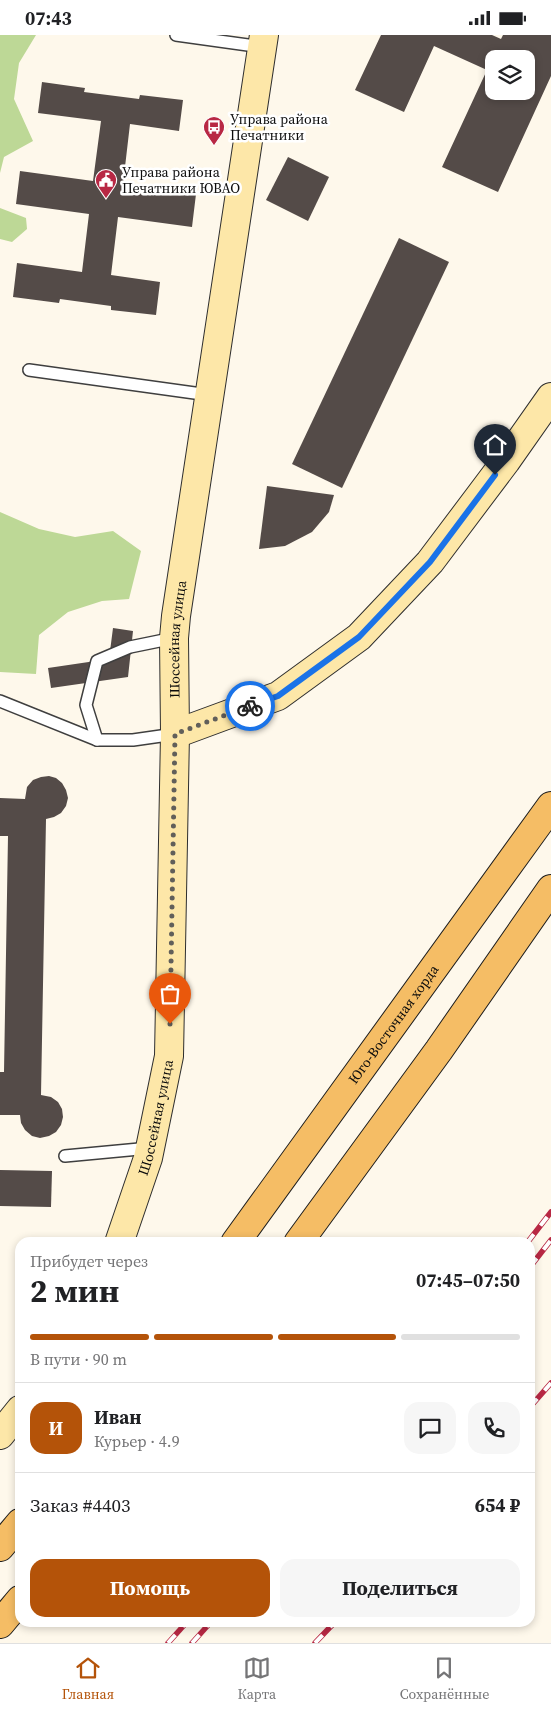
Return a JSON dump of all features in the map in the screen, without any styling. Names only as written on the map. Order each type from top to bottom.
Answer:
[{"type":"main road","name":"Шоссейная улица","points":[[121,1237],[148,1158],[169,1056],[175,734],[174,638],[176,616],[263,41]]},
{"type":"main road","points":[[175,734],[278,696],[359,637],[430,562],[506,461],[551,397]]},
{"type":"main road","name":"Юго-Восточная хорда","points":[[239,1237],[551,805]]},
{"type":"main road","points":[[302,1237],[439,1050],[551,889]]},
{"type":"main road","points":[[0,1435],[15,1416]]},
{"type":"main road","points":[[0,1547],[15,1529]]},
{"type":"main road","points":[[0,1624],[15,1606]]},
{"type":"lane","points":[[176,35],[263,41]]},
{"type":"lane","points":[[29,370],[209,395]]},
{"type":"lane","points":[[97,740],[86,705],[97,661],[130,647],[174,638]]},
{"type":"lane","points":[[0,701],[97,740],[133,740],[175,734]]},
{"type":"lane","points":[[65,1156],[150,1148]]},
{"type":"green space","points":[[0,35],[36,35],[19,63],[14,99],[33,141],[4,157],[0,173]]},
{"type":"green space","points":[[0,208],[26,218],[27,229],[12,242],[0,239]]},
{"type":"green space","points":[[0,512],[39,529],[75,537],[113,531],[141,551],[129,599],[102,601],[68,612],[39,635],[36,674],[0,672]]},
{"type":"building","points":[[381,35],[492,35],[501,39],[503,35],[551,35],[551,76],[498,192],[442,167],[485,74],[485,100],[535,100],[535,50],[485,50],[485,69],[434,46],[404,112],[355,90]]},
{"type":"building","name":"Управа района Печатники ЮВАО","points":[[42,82],[85,88],[84,92],[139,99],[140,95],[183,100],[179,131],[130,124],[123,184],[196,194],[192,227],[118,217],[111,275],[160,282],[156,315],[111,310],[111,306],[60,299],[59,303],[13,297],[17,263],[82,272],[89,214],[16,204],[20,171],[93,181],[101,121],[38,113]]},
{"type":"building","points":[[288,157],[329,177],[308,221],[266,200]]},
{"type":"building","points":[[399,238],[449,262],[342,488],[292,464]]},
{"type":"building","points":[[267,486],[334,495],[329,512],[312,532],[285,546],[259,549]]},
{"type":"building","points":[[113,628],[133,631],[128,677],[51,688],[48,668],[109,659]]},
{"type":"building","points":[[49,776],[56,778],[62,783],[68,798],[66,806],[61,813],[46,819],[41,1095],[51,1097],[58,1102],[62,1109],[63,1117],[61,1125],[56,1132],[40,1138],[32,1136],[25,1130],[21,1123],[20,1115],[0,1115],[0,1072],[4,1072],[8,836],[0,836],[0,798],[25,799],[27,787],[33,780]]},
{"type":"building","points":[[0,1170],[52,1171],[51,1207],[0,1206]]},
{"type":"railway","points":[[532,1237],[551,1212]]},
{"type":"railway","points":[[535,1261],[551,1240]]},
{"type":"railway","points":[[535,1401],[551,1383]]},
{"type":"railway","points":[[168,1643],[182,1627]]},
{"type":"railway","points":[[192,1643],[206,1627]]},
{"type":"railway","points":[[315,1643],[330,1627]]},
{"type":"way so far","points":[[170,1024],[175,734],[250,706]]},
{"type":"place","name":"Управа района Печатники","points":[[214,146]]},
{"type":"place","name":"Управа района Печатники ЮВАО","points":[[106,199]]},
{"type":"route","points":[[250,706],[278,696],[359,637],[430,562],[495,475]]}]
